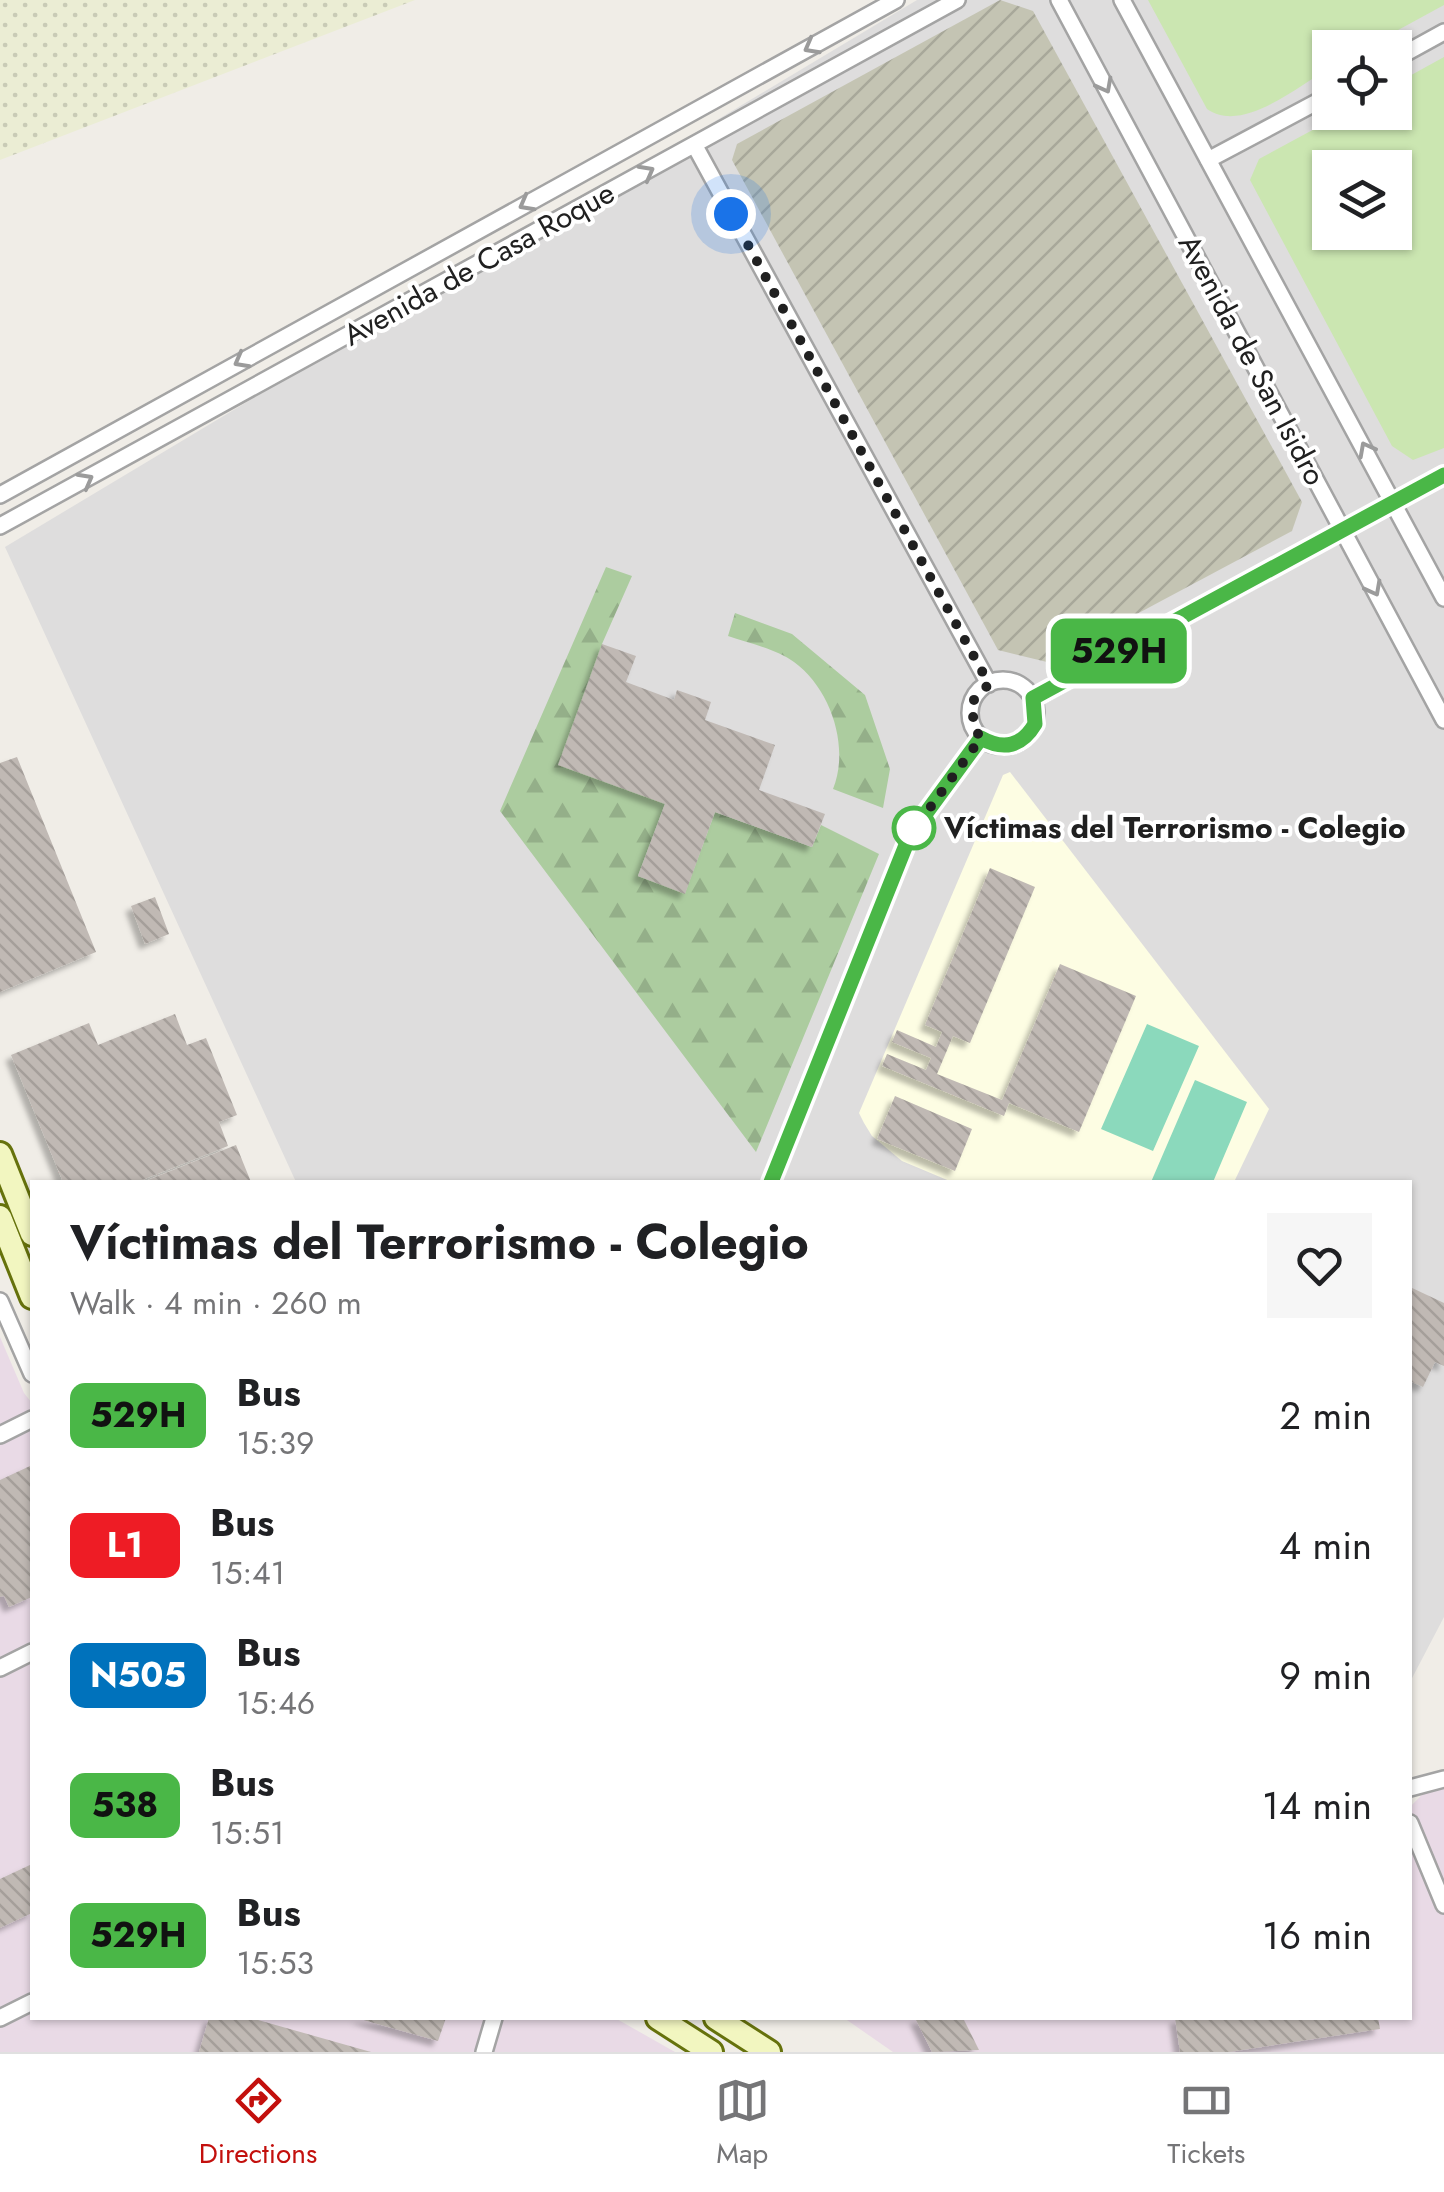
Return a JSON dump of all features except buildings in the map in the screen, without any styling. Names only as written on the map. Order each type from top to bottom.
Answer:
[{"type":"street","name":"Avenida de Casa Roque","points":[[0,494],[896,0]]},
{"type":"street","name":"Avenida de Casa Roque","points":[[0,526],[957,0]]},
{"type":"street","name":"Avenida de San Isidro","points":[[1059,0],[1444,720]]},
{"type":"street","name":"Avenida de San Isidro","points":[[1122,0],[1444,598]]},
{"type":"street","points":[[1412,50],[1444,32]]},
{"type":"street","points":[[1208,160],[1312,105]]},
{"type":"street","points":[[694,146],[989,684]]},
{"type":"street","points":[[1033,698],[1444,476]]},
{"type":"street","points":[[1014,682],[1033,698],[1035,724],[1018,743],[1005,746],[981,738],[974,728],[972,702],[989,684],[1014,682]]},
{"type":"street","points":[[772,1180],[910,835],[981,738]]},
{"type":"street","points":[[0,1154],[30,1229]]},
{"type":"street","points":[[0,1218],[30,1292]]},
{"type":"street","points":[[0,1301],[30,1369]]},
{"type":"street","points":[[0,1435],[30,1420]]},
{"type":"street","points":[[0,1668],[30,1653]]},
{"type":"street","points":[[1412,1787],[1444,1779]]},
{"type":"street","points":[[1412,1828],[1444,1906]]},
{"type":"street","points":[[0,2018],[30,2003]]},
{"type":"street","points":[[484,2052],[493,2020]]},
{"type":"street","points":[[661,2020],[710,2052]]},
{"type":"street","points":[[719,2020],[770,2052]]},
{"type":"shaded area","points":[[0,0],[415,0],[0,160]]},
{"type":"shaded area","points":[[917,0],[1444,0],[1444,1617],[1412,1678],[1412,1180],[295,1180],[5,547]]},
{"type":"shaded area","points":[[1000,0],[1033,11],[1302,502],[1292,531],[1047,662],[998,650],[732,160],[737,144]]},
{"type":"shaded area","points":[[1010,772],[1269,1109],[1235,1180],[947,1180],[902,1161],[872,1136],[864,1123],[859,1113],[1003,775]]},
{"type":"shaded area","points":[[0,1337],[30,1400],[30,2020],[619,2020],[675,2052],[0,2052]]},
{"type":"shaded area","points":[[1444,1772],[1444,2052],[893,2052],[847,2020],[1412,2020],[1412,1805]]},
{"type":"green space","points":[[1148,0],[1444,0],[1444,5],[1398,30],[1312,30],[1312,79],[1253,112],[1221,115],[1207,109]]},
{"type":"green space","points":[[1444,57],[1444,448],[1413,460],[1392,446],[1250,180],[1259,159],[1313,130],[1412,130],[1412,75]]},
{"type":"green space","points":[[606,567],[632,576],[602,644],[665,804],[638,876],[685,893],[715,812],[812,847],[821,825],[879,854],[756,1152],[500,811]]},
{"type":"green space","points":[[735,613],[792,634],[865,695],[890,769],[883,808],[833,789],[838,773],[838,737],[827,703],[807,673],[787,657],[728,636]]},
{"type":"green space","points":[[1147,1024],[1199,1046],[1153,1151],[1101,1129]]},
{"type":"green space","points":[[1195,1080],[1247,1102],[1214,1180],[1152,1180]]},
{"type":"bus line","name":"529H","points":[[772,1180],[910,835],[981,738],[1005,746],[1018,743],[1035,724],[1033,698],[1444,475]]},
{"type":"place","name":"Víctimas del Terrorismo - Colegio","points":[[914,828]]},
{"type":"route","points":[[731,214],[989,684],[972,702],[970,715],[981,738],[910,835],[914,828]]}]
